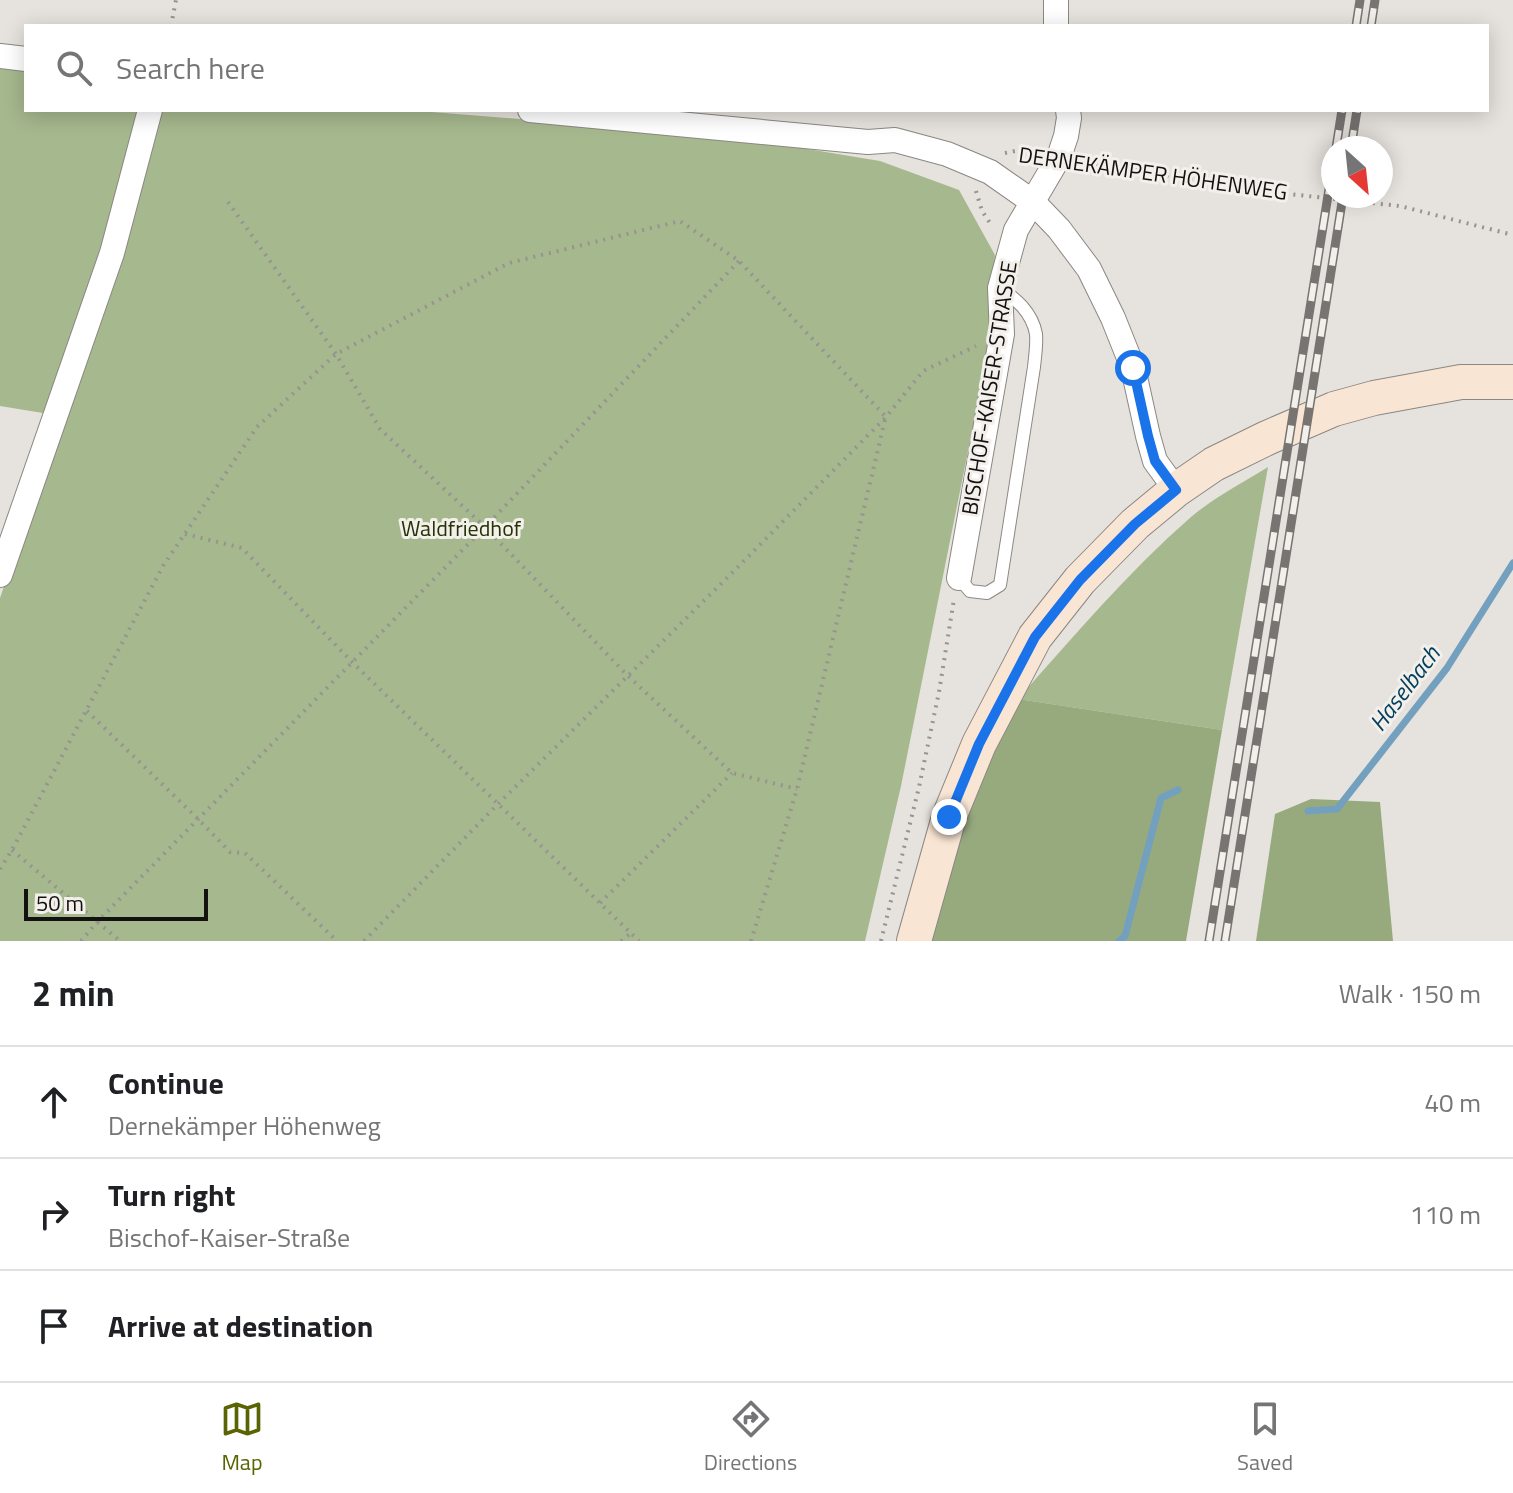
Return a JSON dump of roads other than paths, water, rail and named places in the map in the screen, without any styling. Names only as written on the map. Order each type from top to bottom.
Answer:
[{"type":"street","points":[[1056,0],[1056,24]]},
{"type":"street","points":[[0,56],[24,59]]},
{"type":"street","points":[[0,575],[112,253],[149,112]]},
{"type":"street","name":"DERNEKÄMPER HÖHENWEG","points":[[551,112],[868,142],[895,140],[947,154],[990,172],[1033,202],[1059,229],[1089,269],[1133,368],[1155,461],[1176,490]]},
{"type":"street","name":"BISCHOF-KAISER-STRASSE","points":[[959,578],[1002,334],[1000,288],[1016,230],[1059,157],[1066,136],[1068,112]]},
{"type":"street","points":[[914,941],[949,817],[979,744],[1035,637],[1080,580],[1135,524],[1214,464],[1334,409],[1374,398],[1461,382],[1513,382]]},
{"type":"lane","points":[[959,578],[970,591],[987,593],[1000,585],[1034,367],[1036,333],[1027,312],[1018,300],[1000,288]]},
{"type":"waterway","name":"Haselbach","points":[[1308,811],[1337,809],[1447,668],[1513,563]]},
{"type":"waterway","name":"Haselbach","points":[[1119,941],[1125,936],[1161,798],[1178,790]]},
{"type":"railway","points":[[1356,24],[1360,0]]},
{"type":"railway","points":[[1371,24],[1375,0]]},
{"type":"railway","points":[[1338,136],[1342,112]]},
{"type":"railway","points":[[1353,136],[1357,112]]},
{"type":"railway","points":[[1209,941],[1326,208]]},
{"type":"railway","points":[[1225,941],[1341,208]]},
{"type":"park label","name":"Waldfriedhof","points":[[461,528]]}]
